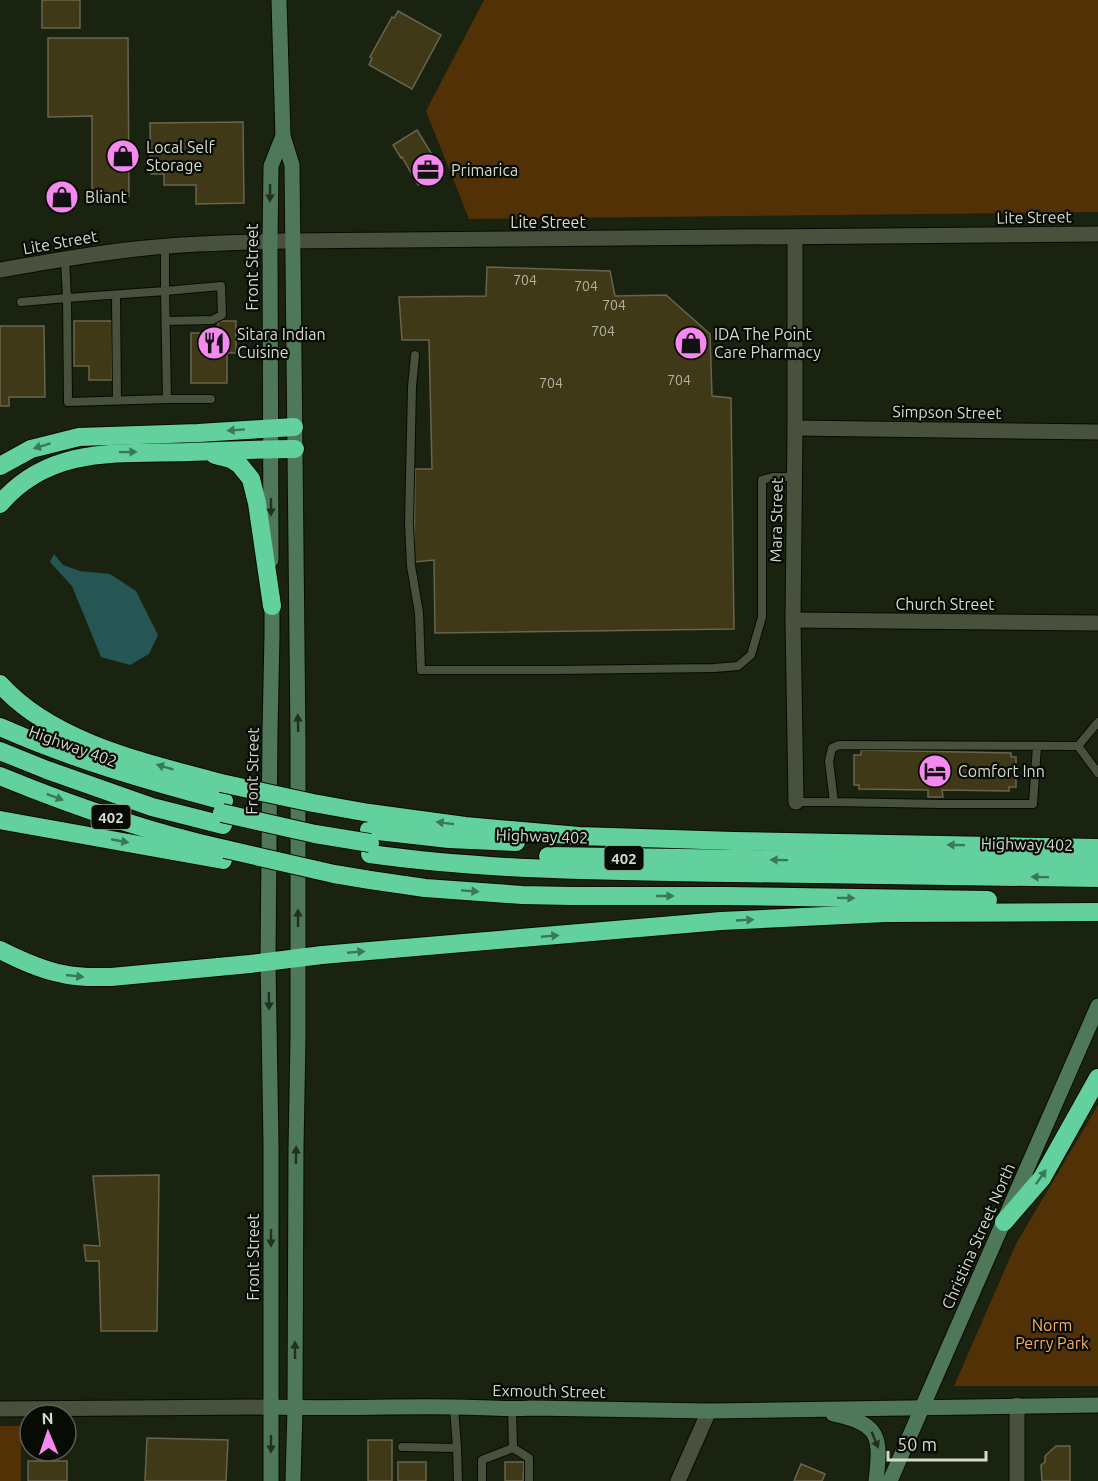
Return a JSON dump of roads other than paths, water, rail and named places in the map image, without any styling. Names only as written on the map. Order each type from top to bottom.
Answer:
[{"type":"highway","points":[[0,466],[32,449],[79,436],[198,433],[294,427]]},
{"type":"highway","points":[[0,504],[20,485],[51,467],[91,455],[295,449]]},
{"type":"highway","points":[[187,452],[231,459],[239,464],[251,478],[257,503],[272,606]]},
{"type":"highway","points":[[0,684],[25,708],[64,732],[126,755],[221,783],[313,803],[369,835],[451,864],[622,872],[1098,878]]},
{"type":"highway","points":[[0,727],[139,778],[223,813]]},
{"type":"highway","name":"Highway 402","points":[[0,739],[149,794],[315,834],[369,835],[417,849],[513,856],[1098,864]]},
{"type":"highway","points":[[0,751],[152,807],[223,813]]},
{"type":"highway","name":"402","points":[[0,776],[76,805],[225,855],[425,888],[561,896],[725,896],[1098,902]]},
{"type":"highway","points":[[0,820],[225,855]]},
{"type":"highway","points":[[369,835],[465,826],[579,836],[1098,848]]},
{"type":"highway","points":[[0,950],[64,975],[123,976],[298,958],[721,921],[897,913],[1098,912]]},
{"type":"highway","points":[[1004,1222],[1042,1178],[1098,1078]]},
{"type":"main road","name":"Front Street","points":[[271,1481],[271,1145],[268,962],[272,606],[271,428],[282,241],[292,165],[283,136],[279,0]]},
{"type":"main road","name":"Front Street","points":[[283,136],[271,166],[282,241],[295,449],[298,958],[295,1408],[292,1481]]},
{"type":"main road","name":"Christina Street North","points":[[890,1481],[1098,1006]]},
{"type":"main road","name":"Exmouth Street","points":[[271,1407],[709,1411],[1098,1405]]},
{"type":"main road","points":[[807,1409],[851,1418],[868,1427],[875,1435],[878,1444],[876,1481]]},
{"type":"street","name":"Lite Street","points":[[0,270],[88,254],[165,246],[282,241],[1098,234]]},
{"type":"street","name":"Mara Street","points":[[795,237],[793,620],[796,802]]},
{"type":"street","name":"Simpson Street","points":[[795,428],[1098,432]]},
{"type":"street","name":"Church Street","points":[[793,620],[1098,623]]},
{"type":"street","points":[[0,960],[19,959]]},
{"type":"street","points":[[1017,1405],[1017,1481]]},
{"type":"street","name":"Exmouth Street","points":[[0,1409],[271,1407]]},
{"type":"street","points":[[678,1481],[709,1411]]},
{"type":"lane","points":[[165,246],[167,399]]},
{"type":"lane","points":[[65,259],[68,402],[211,399]]},
{"type":"lane","points":[[21,302],[221,286],[222,315],[212,320],[166,321]]},
{"type":"lane","points":[[116,295],[117,400]]},
{"type":"lane","points":[[415,355],[412,387],[409,523],[421,670],[738,666],[751,655],[762,616],[762,480],[773,477],[795,477]]},
{"type":"lane","points":[[1078,746],[1098,722]]},
{"type":"lane","points":[[834,802],[829,761],[832,748],[838,745],[1078,746]]},
{"type":"lane","points":[[796,802],[1034,804],[1037,746]]},
{"type":"lane","points":[[1078,746],[1098,773]]},
{"type":"lane","points":[[454,1407],[458,1481]]},
{"type":"lane","points":[[512,1409],[513,1449]]},
{"type":"lane","points":[[402,1447],[457,1448]]},
{"type":"lane","points":[[482,1481],[482,1460],[513,1449],[529,1458],[529,1481]]},
{"type":"water","points":[[54,554],[63,565],[80,571],[110,574],[136,591],[158,635],[149,654],[130,665],[101,657],[72,586],[50,562]]},
{"type":"place","name":"Local Self Storage","points":[[123,156]]},
{"type":"place","name":"Primarica","points":[[428,170]]},
{"type":"place","name":"Bliant","points":[[62,197]]},
{"type":"place","name":"Sitara Indian Cuisine","points":[[214,343]]},
{"type":"place","name":"IDA The Point Care Pharmacy","points":[[691,343]]},
{"type":"place","name":"Comfort Inn","points":[[935,771]]},
{"type":"park label","name":"Norm Perry Park","points":[[1052,1334]]}]
